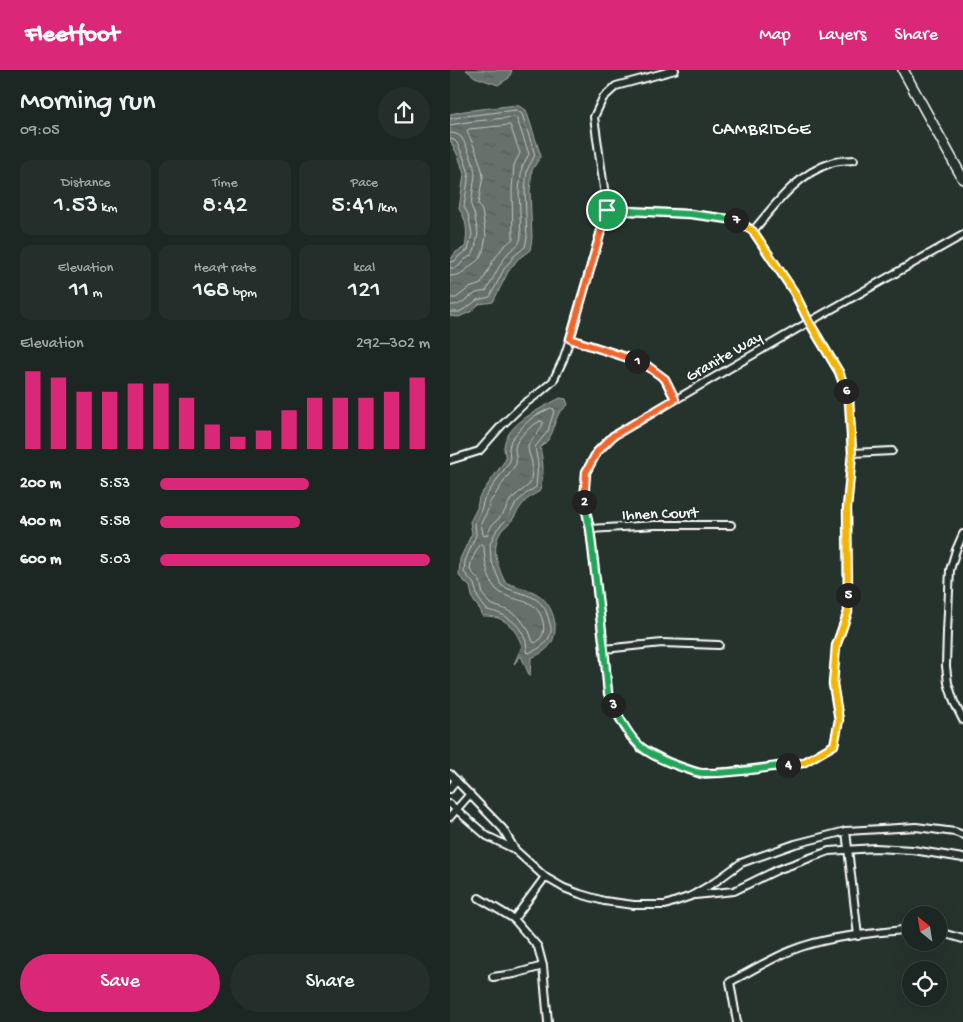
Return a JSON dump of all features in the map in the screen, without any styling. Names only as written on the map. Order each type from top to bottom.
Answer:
[{"type":"street","points":[[450,460],[480,451],[502,425],[553,381],[570,339],[607,210],[594,116],[603,98],[616,86],[675,70]]},
{"type":"street","points":[[903,70],[963,179]]},
{"type":"street","points":[[753,231],[781,196],[814,171],[832,162],[854,160]]},
{"type":"street","points":[[607,210],[690,214],[736,220],[753,231],[794,292],[809,322]]},
{"type":"street","name":"Granite Way","points":[[809,322],[839,372],[849,399],[852,453],[847,508],[848,612],[836,646],[833,684],[839,720],[834,745],[803,763],[701,774],[668,762],[641,748],[630,736],[621,721],[608,693],[590,529],[584,502],[586,472],[597,452],[613,436],[809,322],[963,235]]},
{"type":"street","points":[[570,339],[642,362],[665,379],[675,399]]},
{"type":"street","points":[[852,453],[892,451]]},
{"type":"street","name":"Ihnen Court","points":[[590,529],[655,525],[731,525]]},
{"type":"street","points":[[963,534],[950,570],[946,666],[948,683],[954,702],[963,720]]},
{"type":"street","points":[[604,649],[662,643],[719,646]]},
{"type":"street","points":[[450,774],[503,829],[514,849]]},
{"type":"street","points":[[450,789],[456,780]]},
{"type":"street","points":[[450,817],[470,794]]},
{"type":"street","points":[[450,804],[488,836],[514,849],[545,877],[564,888],[611,902],[634,905],[665,905],[691,896],[715,882],[741,863],[794,844],[846,831],[916,827],[963,834]]},
{"type":"street","points":[[846,831],[858,936]]},
{"type":"street","points":[[691,896],[734,891],[778,870],[829,851],[875,848],[913,850],[963,858]]},
{"type":"street","points":[[514,920],[545,877]]},
{"type":"street","points":[[479,898],[514,920],[538,946],[543,966],[548,1022]]},
{"type":"street","points":[[737,1022],[730,982],[786,953],[806,946],[826,941],[902,930]]},
{"type":"street","points":[[948,935],[963,940]]},
{"type":"street","points":[[493,977],[514,974],[543,966]]},
{"type":"water","points":[[466,70],[512,70],[509,78],[498,85],[475,77]]},
{"type":"water","points":[[517,105],[526,110],[541,156],[532,170],[530,191],[532,238],[530,250],[518,259],[508,272],[493,302],[479,304],[472,311],[459,317],[450,316],[450,260],[456,252],[465,247],[467,232],[464,218],[459,209],[464,174],[450,140],[450,114]]},
{"type":"water","points":[[560,398],[566,399],[568,405],[559,413],[552,433],[540,448],[543,470],[540,491],[524,503],[513,519],[502,530],[496,543],[497,563],[505,582],[530,590],[543,598],[554,617],[555,632],[553,639],[546,650],[531,658],[530,677],[521,656],[514,664],[522,646],[516,633],[502,620],[490,616],[482,616],[481,611],[473,600],[470,587],[459,576],[460,559],[472,533],[470,522],[477,508],[479,497],[506,459],[504,447],[506,438],[526,417]]},
{"type":"district","name":"CAMBRIDGE","points":[[762,128]]},
{"type":"route","points":[[607,210],[690,214],[736,220],[753,231],[794,292],[809,322],[839,372],[849,399],[852,453],[847,508],[848,612],[836,646],[833,684],[839,720],[834,745],[803,763],[701,774],[668,762],[641,748],[630,736],[621,721],[608,693],[590,529],[584,502],[586,472],[597,452],[613,436],[675,399],[665,379],[642,362],[570,339],[607,210]]}]
